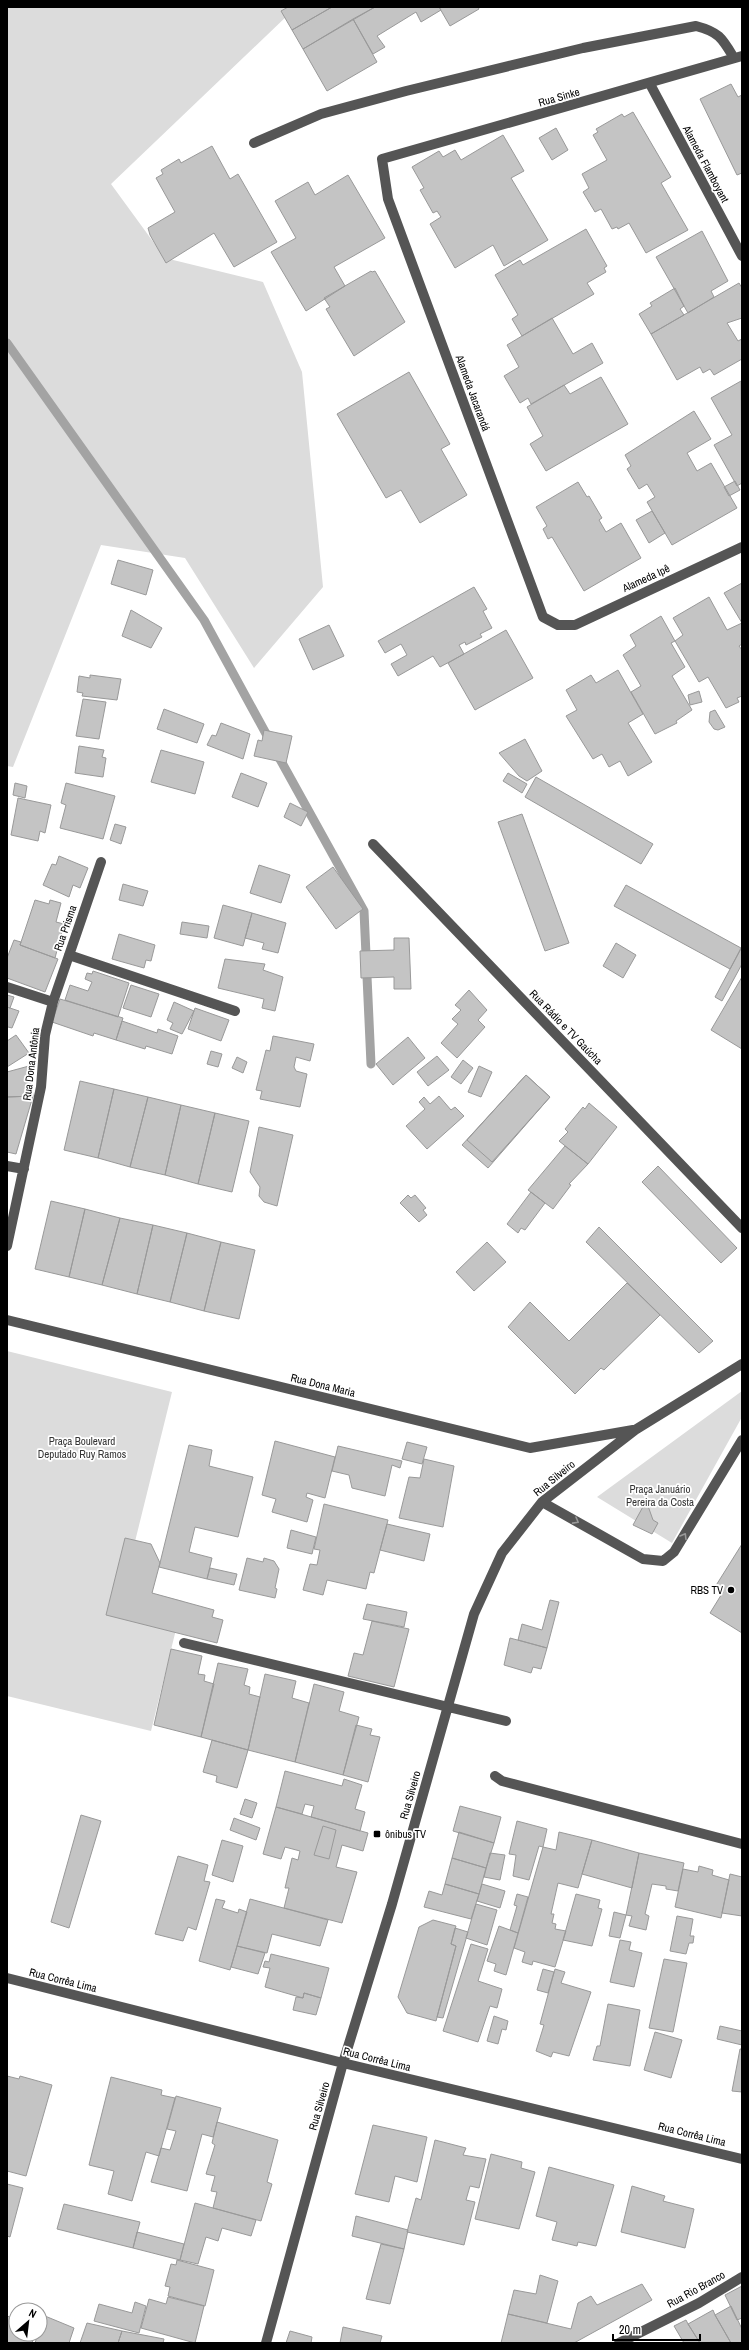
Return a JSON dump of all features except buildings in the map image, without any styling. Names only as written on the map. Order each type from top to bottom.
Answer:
[{"type":"street","points":[[254,143],[321,114],[406,91],[583,48],[696,26],[712,30],[721,37],[738,57]]},
{"type":"street","name":"Rua Sinke","points":[[382,159],[650,84],[738,57]]},
{"type":"street","name":"Alameda Flamboyant","points":[[650,84],[742,256]]},
{"type":"street","name":"Alameda Jacarandá","points":[[382,159],[388,199],[543,617],[558,625]]},
{"type":"street","name":"Alameda Ipê","points":[[558,625],[575,625],[742,547]]},
{"type":"street","name":"Rua Rádio e TV Gaúcha","points":[[373,844],[742,1228]]},
{"type":"street","name":"Rua Prisma","points":[[53,1002],[101,862]]},
{"type":"street","points":[[69,955],[235,1011]]},
{"type":"street","points":[[7,987],[53,1002]]},
{"type":"street","name":"Rua Dona Antônia","points":[[7,1246],[9,1230],[24,1169],[41,1087],[45,1035],[53,1002]]},
{"type":"street","points":[[7,1166],[24,1169]]},
{"type":"street","name":"Rua Dona Maria","points":[[7,1320],[530,1448],[635,1430]]},
{"type":"street","name":"Rua Silveiro","points":[[266,2343],[343,2063],[392,1904],[474,1614],[502,1553],[542,1502],[635,1430],[742,1364]]},
{"type":"street","points":[[542,1502],[643,1559],[663,1561],[674,1552],[742,1440]]},
{"type":"street","points":[[184,1643],[506,1721]]},
{"type":"street","points":[[495,1776],[502,1781],[742,1844]]},
{"type":"street","name":"Rua Corrêa Lima","points":[[7,1978],[343,2063],[742,2159]]},
{"type":"street","name":"Rua Rio Branco","points":[[619,2343],[699,2303],[742,2277]]},
{"type":"green space","points":[[7,7],[286,7],[289,14],[111,184],[165,258],[263,282],[302,372],[323,587],[254,668],[185,558],[101,545],[13,767],[7,766]]},
{"type":"green space","name":"Praça Boulevard Deputado Ruy Ramos","points":[[7,1351],[172,1392],[124,1586],[183,1601],[151,1731],[7,1696]]},
{"type":"green space","name":"Praça Januário Pereira da Costa","points":[[742,1391],[742,1417],[672,1543],[597,1497]]},
{"type":"waterway","points":[[7,343],[204,620],[270,741]]},
{"type":"waterway","points":[[276,752],[364,911],[371,1064]]},
{"type":"place","name":"RBS TV","points":[[731,1590]]},
{"type":"place","name":"ônibus TV","points":[[377,1834]]}]
